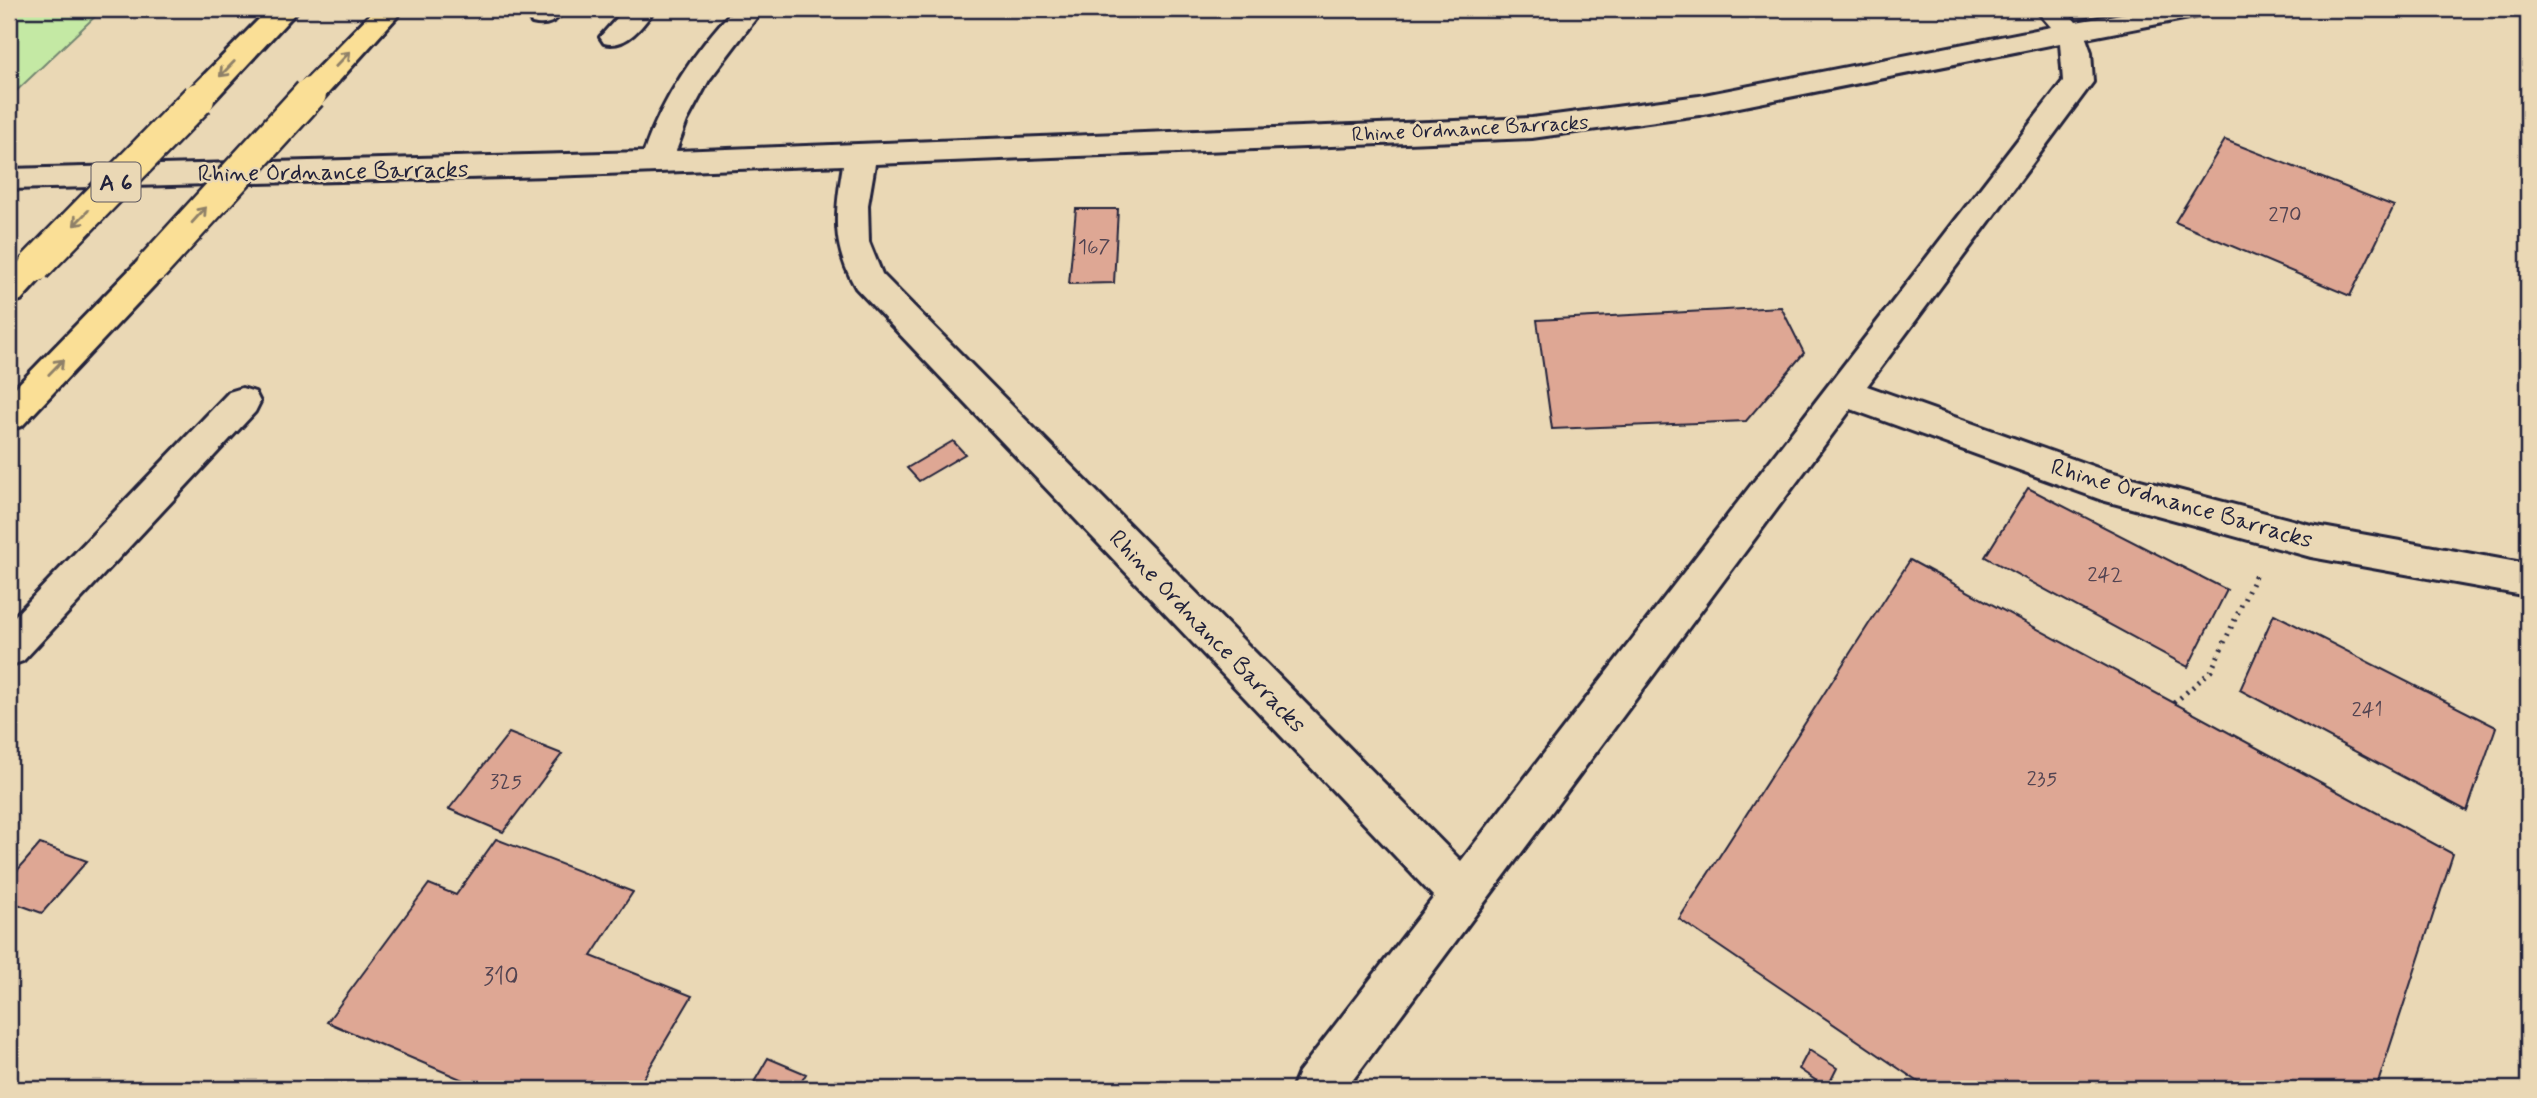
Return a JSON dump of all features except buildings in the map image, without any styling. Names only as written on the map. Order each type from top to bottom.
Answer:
[{"type":"highway","name":"A 6","points":[[9,292],[283,9]]},
{"type":"highway","points":[[9,416],[153,266],[386,14]]},
{"type":"street","points":[[614,37],[641,9]]},
{"type":"street","points":[[657,161],[664,133],[670,122],[723,36],[749,9]]},
{"type":"street","name":"Rhine Ordnance Barracks","points":[[9,179],[550,166],[1532,128],[1620,120],[1883,72],[2060,19],[2194,9]]},
{"type":"street","points":[[1316,1089],[2078,82],[2079,57],[2060,19]]},
{"type":"street","name":"Rhine Ordnance Barracks","points":[[861,152],[852,205],[853,242],[868,280],[1463,895]]},
{"type":"street","name":"Rhine Ordnance Barracks","points":[[1844,392],[2102,485],[2311,541],[2528,580]]},
{"type":"street","points":[[9,649],[242,402]]},
{"type":"path","points":[[2174,703],[2211,671],[2256,578],[2254,526]]},
{"type":"green space","points":[[9,9],[103,9],[9,98]]}]
